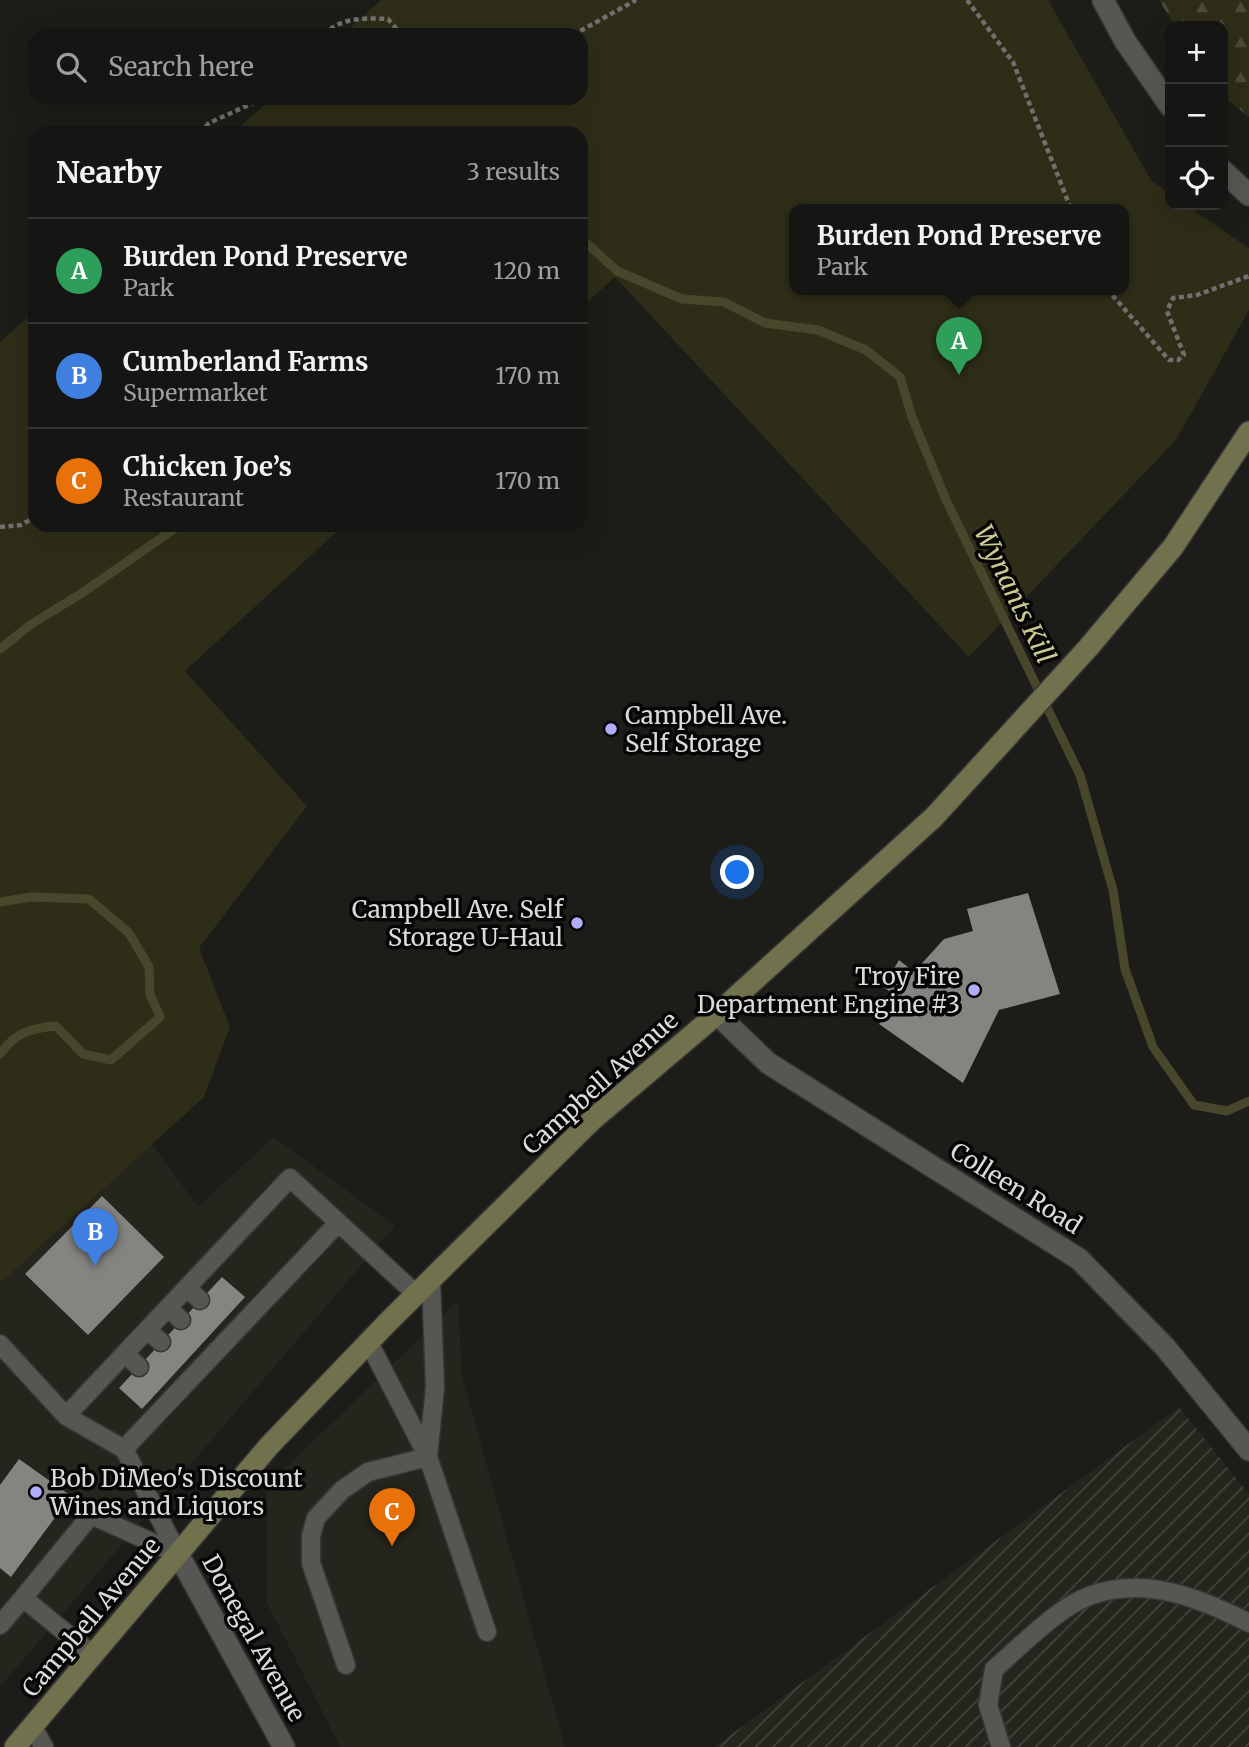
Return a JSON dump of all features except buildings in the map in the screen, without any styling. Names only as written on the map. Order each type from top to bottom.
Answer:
[{"type":"street","points":[[1103,0],[1125,40],[1165,99]]},
{"type":"street","points":[[1228,176],[1249,195]]},
{"type":"street","name":"Campbell Avenue","points":[[15,1747],[269,1446],[423,1287],[592,1120],[717,1014],[934,817],[1088,648],[1173,547],[1249,432]]},
{"type":"street","name":"Colleen Road","points":[[717,1014],[768,1063],[1079,1259],[1165,1347],[1249,1450]]},
{"type":"street","name":"Donegal Avenue","points":[[178,1555],[284,1747]]},
{"type":"lane","points":[[66,1416],[147,1330],[175,1314],[290,1178],[338,1223],[423,1287],[435,1387],[428,1457]]},
{"type":"lane","points":[[124,1449],[167,1393],[210,1346],[338,1223]]},
{"type":"lane","points":[[147,1330],[161,1342]]},
{"type":"lane","points":[[369,1343],[428,1457],[487,1632]]},
{"type":"lane","points":[[0,1344],[66,1416],[124,1449],[178,1555]]},
{"type":"lane","points":[[125,1354],[139,1367]]},
{"type":"lane","points":[[345,1665],[312,1563],[310,1536],[316,1518],[342,1490],[368,1472],[428,1457]]},
{"type":"lane","points":[[0,1625],[91,1515],[178,1555]]},
{"type":"lane","points":[[1001,1747],[988,1705],[994,1669],[1051,1621],[1087,1597],[1132,1585],[1203,1600],[1249,1623]]},
{"type":"lane","points":[[23,1598],[93,1655]]},
{"type":"lane","points":[[32,1726],[44,1747]]},
{"type":"path","points":[[586,28],[636,0]]},
{"type":"path","points":[[967,0],[1013,62],[1069,204]]},
{"type":"path","points":[[331,28],[363,18],[388,19],[396,28]]},
{"type":"path","points":[[206,126],[249,105]]},
{"type":"path","points":[[1112,295],[1169,360],[1178,360],[1184,355],[1167,311],[1173,298],[1197,295],[1249,276]]},
{"type":"path","points":[[0,527],[21,525],[28,521]]},
{"type":"shaded area","points":[[274,1137],[395,1226],[0,1687],[0,1275],[95,1166],[152,1144],[198,1207]]},
{"type":"shaded area","points":[[458,1301],[462,1376],[565,1747],[340,1747],[267,1603],[267,1486]]},
{"type":"shaded area","points":[[1179,1407],[1249,1494],[1249,1747],[714,1747]]},
{"type":"green space","points":[[381,0],[1048,0],[1151,180],[1165,190],[1165,210],[1193,210],[1249,248],[1249,310],[1176,440],[969,657],[615,277],[588,302],[588,126],[241,126],[264,105],[588,105],[588,28],[350,28]]},
{"type":"green space","points":[[1159,0],[1249,0],[1249,117],[1228,100],[1228,21],[1172,21]]},
{"type":"green space","points":[[28,317],[28,532],[336,532],[185,671],[307,806],[199,948],[230,1027],[204,1097],[0,1283],[0,342]]},
{"type":"waterway","name":"Wynants Kill","points":[[588,244],[617,271],[682,299],[724,302],[765,323],[818,330],[866,350],[900,377],[912,417],[946,500],[1080,775],[1113,890],[1125,969],[1153,1047],[1194,1105],[1227,1111],[1249,1101]]},
{"type":"waterway","name":"Wynants Kill","points":[[0,649],[30,625],[82,593],[170,532]]},
{"type":"waterway","name":"Wynants Kill","points":[[0,902],[31,897],[89,899],[129,933],[149,967],[150,994],[160,1017],[111,1060],[83,1054],[56,1026],[24,1033],[0,1054]]},
{"type":"place","name":"Burden Pond Preserve","points":[[959,375]]},
{"type":"place","name":"Campbell Ave. Self Storage","points":[[611,729]]},
{"type":"place","name":"Campbell Ave. Self Storage U-Haul","points":[[577,923]]},
{"type":"place","name":"Troy Fire Department Engine #3","points":[[974,990]]},
{"type":"place","name":"Cumberland Farms","points":[[95,1266]]},
{"type":"place","name":"Bob DiMeo's Discount Wines and Liquors","points":[[36,1492]]},
{"type":"place","name":"Chicken Joe’s","points":[[392,1546]]}]
